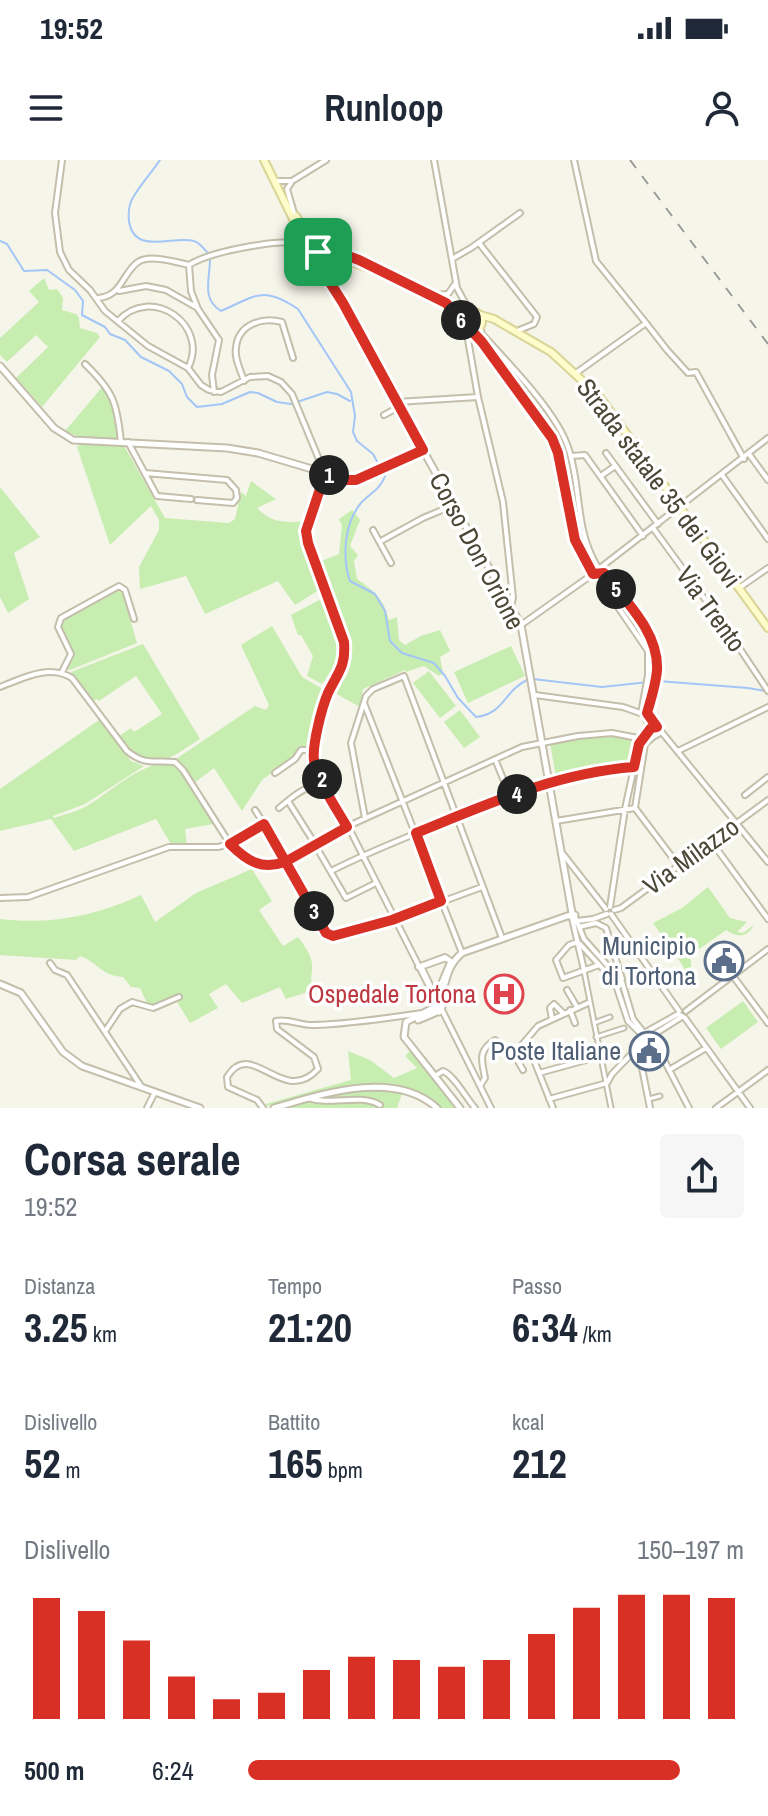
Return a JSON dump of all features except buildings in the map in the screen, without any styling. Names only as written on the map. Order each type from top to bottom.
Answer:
[{"type":"main road","points":[[264,160],[305,242],[321,265],[346,260],[370,267]]},
{"type":"main road","points":[[287,203],[305,242],[352,257],[435,295],[453,308],[468,313],[468,329]]},
{"type":"main road","points":[[317,257],[324,249]]},
{"type":"main road","points":[[332,251],[332,263]]},
{"type":"main road","points":[[453,308],[468,329]]},
{"type":"main road","name":"Strada statale 35 dei Giovi","points":[[468,313],[517,331],[551,352],[576,373],[607,406],[768,628]]},
{"type":"main road","points":[[480,315],[481,325]]},
{"type":"main road","name":"Strada statale 35 dei Giovi","points":[[468,329],[501,323]]},
{"type":"street","points":[[62,160],[55,213],[60,252],[69,270],[105,311],[148,346],[188,368],[201,385],[214,392],[221,392],[250,377],[268,376],[281,382],[292,394],[325,474],[306,531],[344,642],[345,656],[343,667],[328,693],[314,750],[315,766],[418,967],[432,992],[440,995]]},
{"type":"street","points":[[294,213],[287,189],[292,181],[326,160]]},
{"type":"street","points":[[434,160],[456,282],[468,313]]},
{"type":"street","points":[[574,160],[596,261],[679,364],[688,373],[696,372],[744,459]]},
{"type":"street","points":[[275,181],[292,181]]},
{"type":"street","points":[[452,259],[520,213]]},
{"type":"street","points":[[117,291],[137,262],[147,259],[189,265],[206,256],[290,241],[305,242]]},
{"type":"street","points":[[479,243],[537,317],[534,324],[517,331]]},
{"type":"street","name":"Corso Don Orione","points":[[332,263],[331,275],[343,303]]},
{"type":"street","points":[[189,265],[191,291],[198,309],[219,340],[212,375],[214,392]]},
{"type":"street","name":"Corso Don Orione","points":[[321,265],[521,625],[573,917]]},
{"type":"street","points":[[435,295],[448,294],[456,282]]},
{"type":"street","points":[[96,298],[146,286],[166,290],[198,309]]},
{"type":"street","points":[[118,321],[126,311],[139,306],[155,306],[169,312],[181,321],[192,339],[194,356],[188,368]]},
{"type":"street","points":[[244,381],[236,346],[241,333],[253,323],[267,320],[282,322],[293,358]]},
{"type":"street","points":[[576,373],[646,323]]},
{"type":"street","points":[[481,325],[482,334],[563,432],[571,456],[586,547],[596,571],[648,651],[643,714],[653,737]]},
{"type":"street","points":[[468,329],[478,397],[503,505],[513,598],[511,606]]},
{"type":"street","points":[[468,329],[470,343]]},
{"type":"street","points":[[468,329],[552,438],[558,453],[578,551],[617,591],[640,620],[655,646],[657,675],[647,713],[768,862]]},
{"type":"street","points":[[85,364],[105,383],[114,398],[124,442],[157,496],[233,503],[237,498],[236,490],[227,480],[145,473]]},
{"type":"street","points":[[0,366],[64,436],[73,440],[227,448],[258,453],[349,480],[423,450]]},
{"type":"street","points":[[384,415],[398,405],[478,397]]},
{"type":"street","points":[[521,625],[767,443]]},
{"type":"street","points":[[606,453],[658,524]]},
{"type":"street","points":[[749,454],[768,480]]},
{"type":"street","points":[[571,456],[585,455],[643,536]]},
{"type":"street","points":[[600,477],[615,466]]},
{"type":"street","points":[[722,475],[768,539]]},
{"type":"street","points":[[381,541],[454,505]]},
{"type":"street","name":"Via Trento","points":[[653,528],[768,691]]},
{"type":"street","points":[[373,530],[391,563]]},
{"type":"street","points":[[739,588],[768,568]]},
{"type":"street","points":[[62,672],[71,654],[58,627],[61,618],[119,586],[125,590],[134,619]]},
{"type":"street","points":[[611,596],[617,591]]},
{"type":"street","points":[[632,625],[640,620]]},
{"type":"street","points":[[0,687],[45,672],[62,672],[72,678],[127,751],[139,761],[175,762],[230,844],[253,863],[264,866],[285,862],[365,818],[522,747],[612,733],[643,739]]},
{"type":"street","points":[[365,818],[351,743],[364,703],[373,689],[401,676],[407,679],[502,938]]},
{"type":"street","points":[[535,695],[623,707],[643,714]]},
{"type":"street","points":[[364,703],[462,953]]},
{"type":"street","points":[[678,751],[768,707]]},
{"type":"street","points":[[610,911],[625,809],[639,744],[650,731],[659,729]]},
{"type":"street","points":[[659,729],[659,736],[645,744],[635,808],[678,865]]},
{"type":"street","points":[[275,773],[295,759],[301,750],[314,750]]},
{"type":"street","points":[[495,759],[510,796]]},
{"type":"street","points":[[331,871],[362,855],[549,782],[595,770],[634,767]]},
{"type":"street","points":[[745,795],[768,777]]},
{"type":"street","points":[[279,808],[309,787],[322,786],[326,789]]},
{"type":"street","name":"Via Milazzo","points":[[573,917],[621,908],[768,800]]},
{"type":"street","points":[[288,801],[346,898],[376,883]]},
{"type":"street","points":[[556,821],[635,808]]},
{"type":"street","points":[[255,810],[326,933],[333,936],[395,919],[483,887]]},
{"type":"street","points":[[0,898],[28,897],[169,847],[200,849],[230,844],[264,824]]},
{"type":"street","points":[[711,841],[768,919]]},
{"type":"street","points":[[563,854],[610,911],[680,1015],[750,1108]]},
{"type":"street","points":[[573,917],[579,927],[598,1057],[611,1108]]},
{"type":"street","points":[[440,995],[454,960],[462,953],[573,917]]},
{"type":"street","points":[[573,917],[580,941],[618,987],[632,1026],[648,1036]]},
{"type":"street","points":[[579,927],[599,924],[608,930],[634,1023],[648,1036],[689,1108]]},
{"type":"street","points":[[580,941],[569,945],[556,960],[563,978],[599,965]]},
{"type":"street","points":[[580,941],[622,982]]},
{"type":"street","points":[[549,1099],[607,1083],[648,1036],[768,949]]},
{"type":"street","points":[[418,967],[445,957],[454,960]]},
{"type":"street","points":[[440,995],[433,990],[422,967],[445,959],[450,961],[437,1009],[491,1108]]},
{"type":"street","points":[[50,963],[55,970],[67,975],[141,1086]]},
{"type":"street","points":[[733,976],[768,1023]]},
{"type":"street","points":[[0,984],[15,988],[28,1000],[56,1043],[71,1059],[92,1071],[200,1108]]},
{"type":"street","points":[[567,990],[577,1007]]},
{"type":"street","points":[[106,1031],[120,1009],[132,1002],[155,1007],[179,997]]},
{"type":"street","points":[[514,1054],[538,1026],[589,1002]]},
{"type":"street","points":[[552,1019],[550,1008],[554,1004],[564,1014]]},
{"type":"street","points":[[437,1009],[409,1020],[404,1029],[406,1041],[460,1108]]},
{"type":"street","points":[[263,1108],[257,1100],[228,1087],[227,1077],[234,1068],[256,1064],[285,1081],[310,1076],[318,1069],[314,1057],[277,1029],[276,1021],[282,1019],[318,1025],[371,1021],[437,1009]]},
{"type":"street","points":[[570,1010],[576,1024]]},
{"type":"street","points":[[594,1023],[610,1017]]},
{"type":"street","points":[[596,1037],[632,1026]]},
{"type":"street","points":[[526,1040],[553,1108]]},
{"type":"street","points":[[480,1086],[485,1078],[480,1062],[491,1042],[499,1041],[514,1054],[523,1070]]},
{"type":"street","points":[[638,1047],[650,1108]]},
{"type":"street","points":[[669,1070],[706,1048]]},
{"type":"street","points":[[539,1073],[598,1057]]},
{"type":"street","points":[[716,1108],[768,1070]]},
{"type":"street","points":[[435,1076],[443,1071],[450,1074],[475,1108]]},
{"type":"street","points":[[274,1108],[345,1088],[363,1087],[415,1093],[437,1108]]},
{"type":"street","points":[[147,1108],[155,1092]]},
{"type":"street","points":[[649,1099],[660,1096]]},
{"type":"street","points":[[308,1098],[380,1105]]},
{"type":"green space","points":[[44,278],[49,290],[57,289],[63,298],[62,310],[76,314],[80,328],[97,333],[100,337],[42,407],[16,378],[48,347],[36,335],[7,362],[0,355],[0,338],[39,302],[29,291]]},
{"type":"green space","points":[[104,385],[114,400],[119,434],[116,438],[85,439],[65,431]]},
{"type":"green space","points":[[80,444],[123,444],[165,518],[229,523],[235,519],[241,492],[246,496],[251,481],[276,499],[257,508],[262,513],[279,521],[305,521],[305,543],[322,588],[295,605],[278,581],[205,614],[186,576],[140,589],[139,567],[159,530],[159,520],[151,506],[110,545],[77,447]]},
{"type":"green space","points":[[0,487],[40,537],[14,553],[29,599],[8,613],[0,597]]},
{"type":"green space","points":[[352,510],[360,520],[350,546],[358,555],[354,561],[357,579],[378,596],[389,620],[397,617],[399,640],[405,645],[440,630],[450,651],[440,657],[443,673],[439,676],[424,666],[405,670],[363,689],[360,707],[333,692],[348,664],[349,641],[319,562],[339,554],[342,525],[339,519]]},
{"type":"green space","points":[[113,588],[121,588],[137,643],[70,670],[66,668],[73,658],[68,639],[60,627],[62,619]]},
{"type":"green space","points":[[325,597],[343,653],[340,666],[335,666],[322,684],[307,676],[313,656],[301,635],[298,635],[291,615]]},
{"type":"green space","points":[[272,626],[302,677],[326,691],[311,746],[299,748],[291,759],[262,780],[242,811],[214,768],[194,783],[176,759],[255,706],[266,710],[269,705],[241,645]]},
{"type":"green space","points":[[143,644],[200,739],[177,754],[157,761],[139,757],[118,737],[131,728],[134,732],[162,714],[136,676],[99,701],[91,702],[71,672]]},
{"type":"green space","points":[[511,646],[525,676],[468,703],[454,672]]},
{"type":"green space","points":[[429,671],[456,706],[440,718],[413,683]]},
{"type":"green space","points":[[460,710],[480,737],[464,748],[444,722]]},
{"type":"green space","points":[[99,720],[131,761],[144,766],[85,804],[54,818],[86,806],[146,768],[170,765],[180,769],[214,824],[185,829],[187,846],[171,844],[156,819],[74,851],[51,819],[0,831],[0,789]]},
{"type":"green space","points":[[611,736],[632,740],[630,765],[556,777],[550,743]]},
{"type":"green space","points":[[252,869],[272,901],[259,910],[283,946],[298,937],[303,944],[312,961],[314,990],[286,999],[280,987],[242,1003],[226,984],[209,994],[218,1008],[190,1023],[174,997],[155,1005],[147,1003],[140,988],[131,987],[123,977],[104,972],[80,956],[76,960],[0,955],[0,919],[55,920],[90,913],[141,895],[155,922],[196,893]]},
{"type":"green space","points":[[708,887],[730,918],[747,922],[737,932],[743,933],[754,925],[742,935],[726,930],[691,955],[691,967],[685,977],[683,966],[653,923],[682,908]]},
{"type":"green space","points":[[743,1001],[758,1022],[721,1049],[706,1028]]},
{"type":"green space","points":[[348,1051],[370,1060],[394,1078],[417,1068],[405,1056],[410,1051],[455,1108],[440,1108],[422,1094],[379,1084],[333,1089],[267,1106],[351,1080]]},
{"type":"green space","points":[[373,1089],[402,1094],[397,1108],[284,1108],[348,1090]]},
{"type":"waterway","points":[[160,160],[131,202],[129,218],[132,232],[146,241],[194,241],[208,253]]},
{"type":"waterway","points":[[0,241],[7,244],[24,271],[47,270],[75,290],[83,301],[82,315],[125,340],[141,357],[169,371],[197,407],[222,404],[250,392],[291,404],[327,392],[350,401]]},
{"type":"waterway","points":[[210,259],[208,288],[215,306],[221,311],[251,297],[267,295],[298,309],[351,392],[355,416],[353,432],[357,441],[373,454],[385,476],[378,488],[361,503],[351,520],[345,551],[347,572],[350,581],[375,594],[385,611],[390,641],[402,653],[434,663],[458,698],[476,717],[492,712],[527,680]]},
{"type":"waterway","points":[[533,679],[602,687],[658,681],[765,691]]},
{"type":"railway","points":[[630,160],[768,344]]},
{"type":"place","name":"Municipio di Tortona","points":[[724,961]]},
{"type":"place","name":"Ospedale Tortona","points":[[504,994]]},
{"type":"place","name":"Poste Italiane","points":[[649,1051]]},
{"type":"route","points":[[318,252],[317,262],[343,303],[423,450],[356,480],[325,474],[306,531],[344,642],[345,656],[343,667],[324,706],[314,759],[347,827],[285,862],[277,865],[253,863],[230,844],[264,824],[285,862],[326,933],[333,936],[392,920],[441,901],[416,833],[571,775],[634,767],[639,744],[651,728],[657,727],[647,713],[657,665],[655,646],[640,620],[604,573],[593,574],[578,551],[558,453],[552,438],[482,342],[465,326],[453,308],[435,295],[349,255],[326,248],[318,252]]}]
